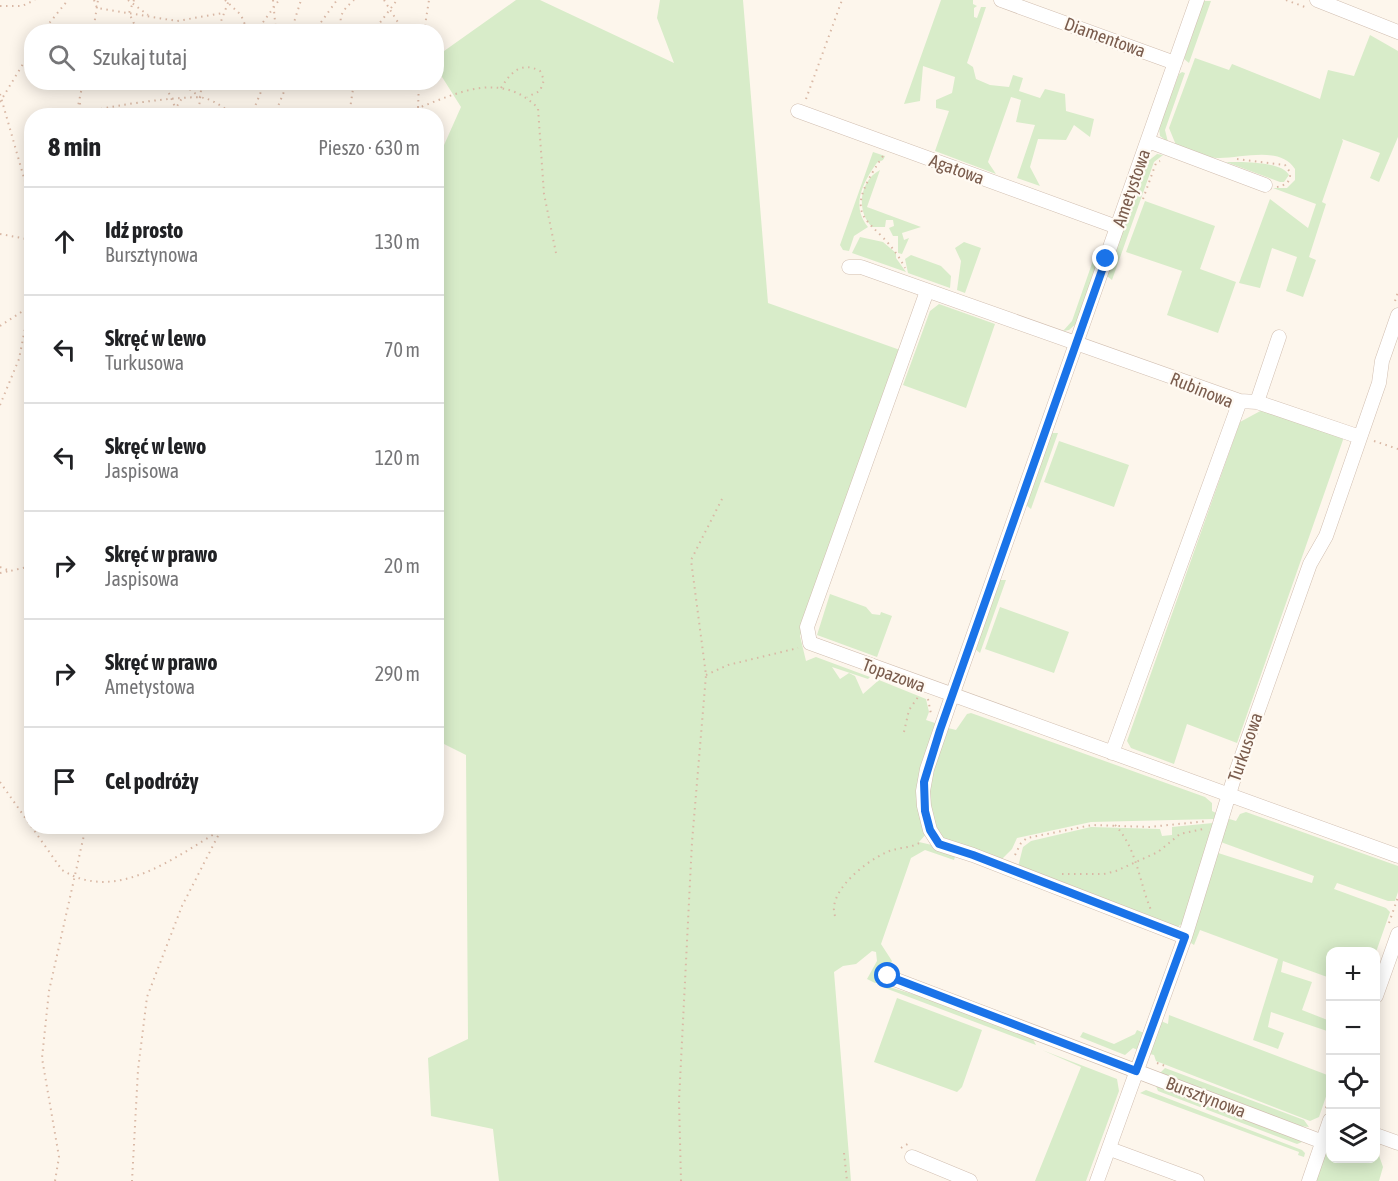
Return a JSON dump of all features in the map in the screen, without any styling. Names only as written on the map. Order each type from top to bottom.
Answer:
[{"type":"street","name":"Diamentowa","points":[[1000,0],[1175,63]]},
{"type":"street","name":"Ametystowa","points":[[1009,869],[943,847],[934,838],[927,820],[924,782],[952,696],[1197,0]]},
{"type":"street","points":[[1317,0],[1356,7],[1398,32]]},
{"type":"street","name":"Agatowa","points":[[802,105],[1117,228]]},
{"type":"street","points":[[1148,141],[1265,185]]},
{"type":"street","name":"Rubinowa","points":[[849,267],[861,267],[1240,401],[1112,753]]},
{"type":"street","points":[[812,645],[807,638],[807,627],[927,291]]},
{"type":"street","name":"Turkusowa","points":[[1097,1181],[1185,937],[1228,795],[1310,564],[1326,536],[1379,383],[1382,361],[1398,315]]},
{"type":"street","points":[[1257,402],[1280,337]]},
{"type":"street","points":[[1240,401],[1257,402],[1360,437]]},
{"type":"street","name":"Topazowa","points":[[812,645],[1398,856]]},
{"type":"street","points":[[1009,869],[1185,937]]},
{"type":"street","points":[[1380,985],[1398,934]]},
{"type":"street","name":"Bursztynowa","points":[[886,976],[1323,1142]]},
{"type":"street","points":[[1309,1181],[1326,1133]]},
{"type":"street","points":[[1380,1136],[1398,1143]]},
{"type":"street","points":[[1110,1149],[1197,1181]]},
{"type":"street","points":[[912,1157],[970,1181]]},
{"type":"path","points":[[0,6],[22,6],[35,0]]},
{"type":"path","points":[[48,24],[68,0]]},
{"type":"path","points":[[94,24],[96,0]]},
{"type":"path","points":[[128,0],[151,16]]},
{"type":"path","points":[[134,0],[129,13],[134,24]]},
{"type":"path","points":[[273,0],[276,24]]},
{"type":"path","points":[[262,24],[279,0]]},
{"type":"path","points":[[294,24],[301,0]]},
{"type":"path","points":[[320,24],[337,0]]},
{"type":"path","points":[[340,24],[341,11],[354,0]]},
{"type":"path","points":[[384,0],[398,24]]},
{"type":"path","points":[[378,24],[397,0]]},
{"type":"path","points":[[425,24],[429,0]]},
{"type":"path","points":[[802,105],[842,0]]},
{"type":"path","points":[[220,24],[226,1],[241,15],[245,24]]},
{"type":"path","points":[[97,8],[177,21],[223,13]]},
{"type":"path","points":[[0,102],[1,96],[24,61]]},
{"type":"path","points":[[501,88],[510,74],[520,67],[533,67],[540,71],[544,80],[540,91],[527,97]]},
{"type":"path","points":[[419,90],[418,108],[470,88],[514,90],[527,97],[538,108],[544,194],[556,253]]},
{"type":"path","points":[[79,108],[81,90]]},
{"type":"path","points":[[167,90],[175,107],[183,97]]},
{"type":"path","points":[[191,90],[221,108]]},
{"type":"path","points":[[199,108],[201,90]]},
{"type":"path","points":[[254,108],[261,90]]},
{"type":"path","points":[[277,108],[285,90]]},
{"type":"path","points":[[350,108],[353,90]]},
{"type":"path","points":[[1,96],[24,178]]},
{"type":"path","points":[[96,108],[200,97]]},
{"type":"path","points":[[79,100],[79,108]]},
{"type":"path","points":[[1140,207],[1156,163],[1167,156],[1169,149]]},
{"type":"path","points":[[886,153],[864,188],[860,211],[865,222],[896,251],[909,276]]},
{"type":"path","points":[[0,234],[24,238]]},
{"type":"path","points":[[0,326],[24,309]]},
{"type":"path","points":[[0,405],[19,359],[24,334]]},
{"type":"path","points":[[1374,441],[1398,449]]},
{"type":"path","points":[[681,1181],[680,1101],[692,842],[706,675],[691,560],[722,499]]},
{"type":"path","points":[[0,567],[10,571]]},
{"type":"path","points":[[0,573],[24,568]]},
{"type":"path","points":[[706,675],[728,665],[812,645]]},
{"type":"path","points":[[904,732],[911,705],[925,694],[931,718],[937,719]]},
{"type":"path","points":[[0,782],[24,816]]},
{"type":"path","points":[[1009,869],[1021,843],[1027,838],[1092,825],[1149,827],[1219,824]]},
{"type":"path","points":[[1041,882],[1062,874],[1104,874],[1158,852],[1186,831],[1219,824]]},
{"type":"path","points":[[1115,825],[1126,838],[1152,913],[1166,929]]},
{"type":"path","points":[[37,834],[63,870],[73,877],[109,882],[145,874],[211,834]]},
{"type":"path","points":[[55,1181],[59,1157],[42,1059],[49,991],[84,834]]},
{"type":"path","points":[[132,1181],[138,1070],[147,997],[182,906],[218,834]]},
{"type":"path","points":[[835,916],[833,903],[841,886],[884,853],[921,842]]},
{"type":"path","points":[[844,1153],[847,1181]]},
{"type":"green space","points":[[516,0],[540,0],[674,63],[657,18],[660,0],[743,0],[768,303],[900,350],[800,636],[806,661],[816,657],[870,677],[868,679],[832,667],[840,679],[849,673],[855,676],[863,694],[879,680],[926,699],[929,712],[926,720],[935,723],[927,833],[919,842],[932,845],[955,857],[954,860],[925,850],[911,858],[881,944],[892,961],[882,982],[875,983],[867,979],[877,961],[876,952],[872,951],[856,964],[843,966],[834,972],[851,1181],[499,1181],[493,1129],[431,1116],[428,1058],[468,1039],[466,755],[444,744],[444,145],[461,107],[444,80],[444,51]]},
{"type":"green space","points":[[941,0],[973,0],[973,4],[977,6],[974,8],[974,17],[977,18],[981,7],[986,7],[967,63],[973,67],[976,79],[990,85],[1009,87],[1013,75],[1023,78],[1019,91],[1040,98],[1045,89],[1065,94],[1066,111],[1094,119],[1090,137],[1074,125],[1066,140],[1038,139],[1030,167],[1040,186],[1017,178],[1035,125],[1016,122],[1021,100],[1011,97],[988,162],[996,174],[935,151],[949,111],[936,108],[936,100],[952,93],[955,77],[923,66],[920,101],[904,104]]},
{"type":"green space","points":[[1204,1],[1211,1],[1189,63],[1184,59]]},
{"type":"green space","points":[[1370,35],[1398,51],[1398,137],[1379,182],[1370,178],[1380,153],[1342,139],[1322,202],[1326,204],[1309,257],[1316,260],[1303,297],[1286,291],[1297,257],[1272,248],[1260,288],[1239,283],[1270,199],[1308,228],[1316,204],[1273,188],[1287,188],[1295,180],[1295,169],[1280,157],[1259,155],[1212,158],[1176,145],[1169,128],[1195,58],[1229,70],[1232,64],[1320,99],[1328,70],[1354,76]]},
{"type":"green space","points":[[1185,73],[1165,130],[1168,142],[1160,136],[1159,127],[1179,74]]},
{"type":"green space","points":[[873,152],[885,156],[876,164],[860,195],[860,211],[868,227],[854,236],[849,251],[843,250],[840,245]]},
{"type":"green space","points":[[1157,154],[1163,155],[1154,162],[1112,280],[1107,276],[1147,162]]},
{"type":"green space","points":[[1226,162],[1270,165],[1285,170],[1289,175],[1284,182],[1280,182]]},
{"type":"green space","points":[[880,170],[867,207],[921,227],[902,233],[904,240],[909,238],[902,254],[898,253],[898,236],[893,236],[889,228],[894,226],[893,220],[886,220],[885,227],[872,227],[864,213],[862,197],[864,189],[873,175]]},
{"type":"green space","points":[[1145,201],[1215,226],[1200,269],[1236,282],[1218,333],[1167,315],[1182,271],[1126,252]]},
{"type":"green space","points":[[860,237],[883,242],[896,253],[896,258],[906,272],[852,253]]},
{"type":"green space","points":[[964,242],[981,248],[965,293],[957,290],[961,261],[955,248]]},
{"type":"green space","points":[[1096,252],[1100,256],[1077,323],[1069,330],[1063,331],[1072,321]]},
{"type":"green space","points":[[911,255],[941,266],[951,276],[950,288],[908,273],[905,259]]},
{"type":"green space","points":[[939,304],[995,324],[966,408],[903,385],[930,311]]},
{"type":"green space","points":[[1264,409],[1344,437],[1237,743],[1187,724],[1174,764],[1131,748],[1127,741],[1240,422]]},
{"type":"green space","points":[[1052,433],[1058,433],[1031,509],[1026,505]]},
{"type":"green space","points":[[1059,441],[1129,465],[1114,507],[1044,482]]},
{"type":"green space","points":[[1000,580],[1006,580],[980,653],[975,649]]},
{"type":"green space","points":[[830,594],[866,607],[872,614],[880,615],[881,612],[892,616],[877,657],[817,635]]},
{"type":"green space","points":[[1000,607],[1069,632],[1054,673],[985,649]]},
{"type":"green space","points":[[971,713],[1205,797],[1212,803],[1212,811],[1216,813],[1214,819],[1091,822],[1017,838],[1012,849],[1000,861],[954,846],[943,839],[935,827],[930,814],[930,784],[948,728],[956,730],[967,714]]},
{"type":"green space","points":[[1246,812],[1398,866],[1398,892],[1395,901],[1388,901],[1337,883],[1334,889],[1386,908],[1390,912],[1378,947],[1326,947],[1326,977],[1283,961],[1281,972],[1312,982],[1302,1010],[1326,1019],[1326,1031],[1271,1012],[1268,1027],[1284,1033],[1278,1049],[1253,1040],[1278,959],[1200,930],[1194,945],[1188,941],[1215,852],[1312,883],[1314,876],[1218,841],[1226,818],[1236,821],[1240,814]]},
{"type":"green space","points":[[1213,823],[1182,924],[1177,927],[1018,867],[1023,847],[1031,841],[1091,827],[1160,829],[1162,836],[1172,835],[1172,827]]},
{"type":"green space","points":[[886,986],[929,999],[1033,1039],[1036,1045],[885,988]]},
{"type":"green space","points":[[897,998],[982,1030],[962,1087],[957,1092],[874,1062]]},
{"type":"green space","points":[[1169,1015],[1326,1074],[1326,1097],[1319,1117],[1310,1121],[1156,1061],[1154,1055],[1150,1054],[1161,1021],[1168,1024]]},
{"type":"green space","points":[[1137,1030],[1144,1033],[1138,1050],[1133,1048],[1125,1055],[1080,1037],[1083,1032],[1114,1044],[1135,1034]]},
{"type":"green space","points":[[1042,1050],[1117,1079],[1119,1091],[1086,1181],[1035,1181],[1081,1067]]},
{"type":"green space","points":[[1165,1068],[1304,1120],[1309,1127],[1299,1126],[1160,1073]]},
{"type":"green space","points":[[1156,1086],[1302,1142],[1297,1144],[1158,1091]]},
{"type":"green space","points":[[1146,1090],[1302,1150],[1305,1153],[1304,1157],[1298,1155],[1299,1152],[1140,1093]]},
{"type":"green space","points":[[1326,1150],[1326,1163],[1380,1163],[1380,1158],[1383,1167],[1379,1181],[1315,1181]]},
{"type":"route","points":[[888,976],[1136,1071],[1185,937],[973,855],[943,847],[934,838],[925,811],[923,791],[927,769],[1106,259]]}]
